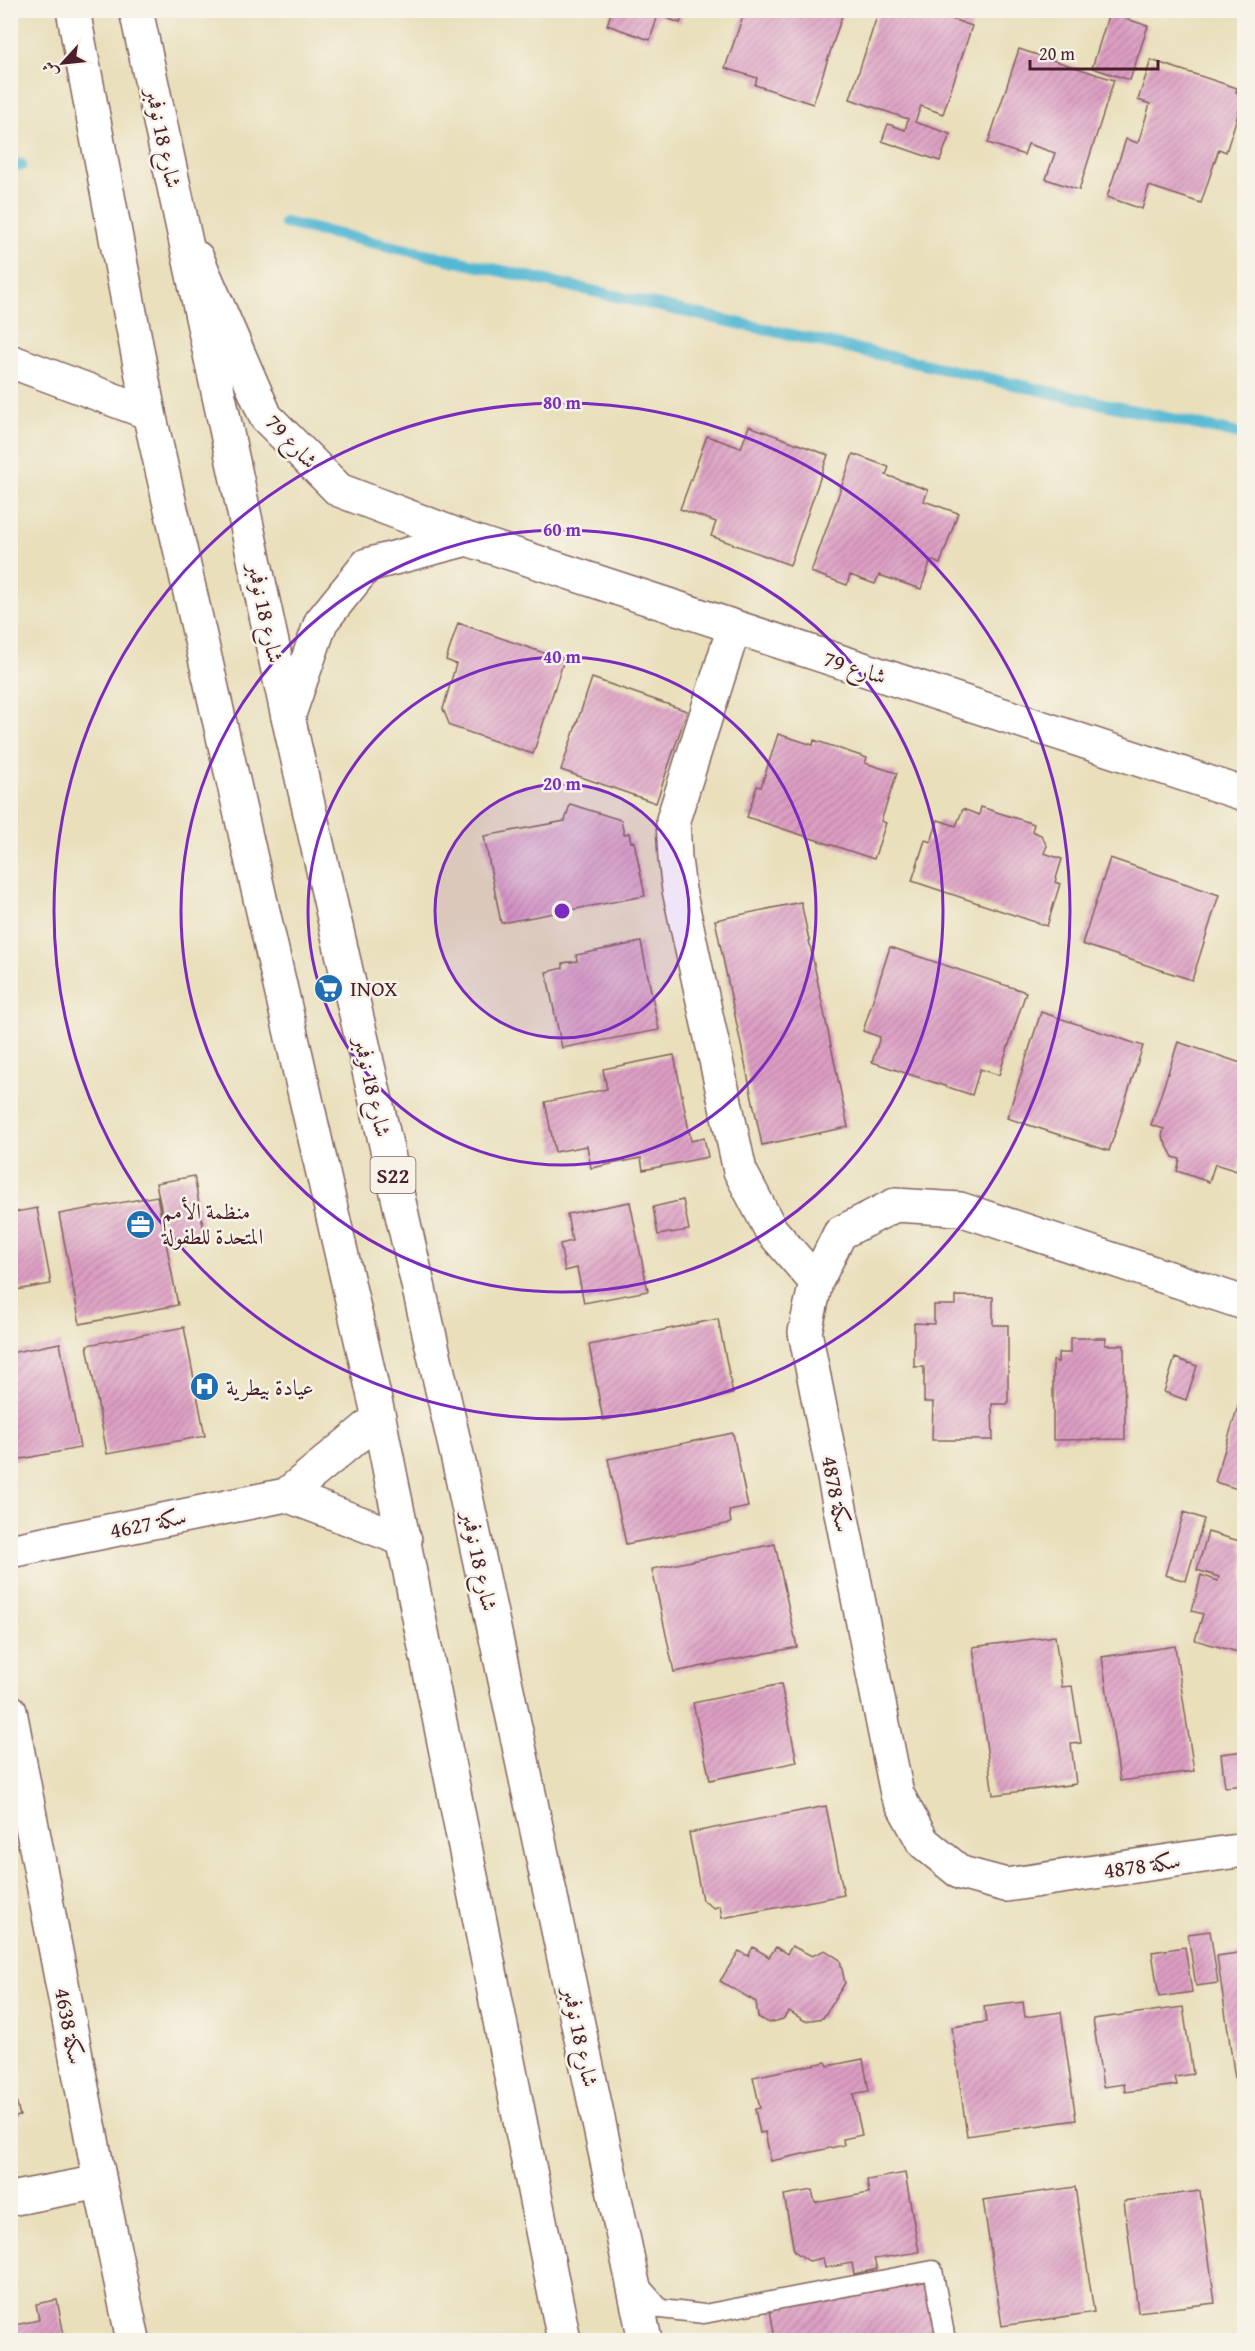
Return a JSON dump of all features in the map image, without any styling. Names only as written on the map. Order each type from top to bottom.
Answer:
[{"type":"street","points":[[74,10],[149,413],[379,1418],[564,2340]]},
{"type":"street","name":"شارع 18 نوفمبر","points":[[136,10],[288,717],[460,1468],[645,2340]]},
{"type":"street","name":"79 شارع","points":[[184,228],[266,417],[339,490],[467,539],[1245,794]]},
{"type":"street","points":[[10,361],[149,413]]},
{"type":"street","points":[[288,717],[321,622],[367,565],[467,539]]},
{"type":"street","points":[[734,627],[673,820],[675,859],[740,1171],[771,1230],[816,1282]]},
{"type":"street","name":"سكة 4878","points":[[1245,1303],[960,1209],[895,1205],[840,1233],[816,1282],[805,1332],[897,1794],[923,1842],[961,1873],[1006,1885],[1245,1850]]},
{"type":"street","name":"سكة 4627","points":[[10,1551],[286,1495],[379,1418]]},
{"type":"street","points":[[286,1495],[405,1540]]},
{"type":"street","name":"سكة 4638","points":[[10,1711],[100,2182],[133,2340]]},
{"type":"street","points":[[10,2199],[100,2182]]},
{"type":"lane","points":[[632,2276],[661,2308],[704,2314],[933,2270],[946,2340]]},
{"type":"building","points":[[612,10],[685,10],[680,23],[658,15],[650,40],[607,25]]},
{"type":"building","points":[[745,10],[844,10],[813,104],[755,85],[757,78],[725,68]]},
{"type":"building","points":[[879,10],[942,10],[940,15],[972,26],[943,114],[921,106],[915,122],[950,134],[940,161],[882,141],[888,124],[905,130],[908,119],[850,99]]},
{"type":"building","points":[[1109,13],[1148,26],[1130,80],[1092,68]]},
{"type":"building","points":[[1019,49],[1114,80],[1079,190],[1046,179],[1055,153],[1028,144],[1024,155],[988,143]]},
{"type":"building","points":[[1151,60],[1237,88],[1236,92],[1244,95],[1226,152],[1219,149],[1201,203],[1149,186],[1142,209],[1107,197],[1126,139],[1138,143],[1150,104],[1138,100]]},
{"type":"building","points":[[749,426],[828,455],[790,565],[711,536],[716,522],[680,509],[707,436],[741,448]]},
{"type":"building","points":[[853,454],[889,467],[886,475],[928,490],[924,501],[958,513],[940,564],[931,560],[921,589],[879,575],[875,584],[850,575],[847,585],[811,572]]},
{"type":"building","points":[[458,623],[564,660],[533,754],[450,726],[443,709],[456,664],[446,660]]},
{"type":"building","points":[[592,678],[687,711],[656,803],[561,770]]},
{"type":"building","points":[[778,734],[813,745],[814,740],[867,758],[865,763],[897,773],[881,821],[886,823],[874,859],[747,817],[757,786],[761,787]]},
{"type":"building","points":[[570,804],[621,820],[624,834],[629,833],[631,842],[634,841],[645,896],[501,923],[484,836],[565,821]]},
{"type":"building","points":[[981,807],[1034,824],[1032,831],[1041,835],[1047,846],[1044,853],[1062,859],[1055,882],[1060,884],[1047,926],[912,881],[925,840],[931,842],[938,820],[956,826],[963,809],[979,815]]},
{"type":"building","points":[[1110,858],[1219,895],[1192,980],[1082,944]]},
{"type":"building","points":[[801,902],[848,1127],[762,1145],[715,920]]},
{"type":"building","points":[[641,942],[659,1030],[562,1048],[546,972],[563,968],[563,963],[577,961],[576,955]]},
{"type":"building","points":[[890,947],[1026,992],[999,1075],[980,1069],[972,1095],[872,1062],[880,1037],[863,1031]]},
{"type":"building","points":[[1041,1012],[1143,1046],[1109,1151],[1007,1118]]},
{"type":"building","points":[[1178,1042],[1244,1064],[1244,1150],[1237,1171],[1215,1164],[1209,1182],[1177,1171],[1180,1159],[1173,1157],[1162,1136],[1164,1129],[1151,1125]]},
{"type":"building","points":[[674,1055],[691,1141],[704,1138],[708,1157],[643,1170],[641,1158],[591,1168],[587,1146],[555,1152],[545,1102],[607,1089],[603,1069]]},
{"type":"building","points":[[194,1176],[205,1237],[168,1243],[156,1183]]},
{"type":"building","points":[[157,1196],[178,1305],[80,1324],[59,1214]]},
{"type":"building","points":[[683,1200],[689,1230],[658,1235],[653,1207]]},
{"type":"building","points":[[630,1202],[648,1291],[584,1303],[577,1268],[565,1271],[560,1244],[572,1241],[567,1214]]},
{"type":"building","points":[[37,1208],[51,1284],[10,1291],[10,1213]]},
{"type":"building","points":[[956,1296],[993,1297],[993,1325],[1008,1325],[1008,1404],[992,1404],[993,1440],[932,1440],[933,1402],[924,1402],[924,1367],[914,1367],[914,1323],[934,1324],[934,1305],[956,1305]]},
{"type":"building","points":[[718,1319],[733,1394],[603,1420],[589,1345]]},
{"type":"building","points":[[184,1327],[205,1436],[107,1454],[87,1345]]},
{"type":"building","points":[[1070,1338],[1106,1338],[1105,1345],[1124,1345],[1125,1439],[1053,1440],[1053,1361],[1058,1362],[1058,1353],[1070,1353]]},
{"type":"building","points":[[60,1343],[80,1448],[10,1461],[10,1353]]},
{"type":"building","points":[[1175,1358],[1197,1366],[1186,1400],[1164,1392]]},
{"type":"building","points":[[1240,1399],[1244,1401],[1244,1491],[1215,1482]]},
{"type":"building","points":[[733,1433],[748,1507],[729,1511],[731,1523],[626,1544],[608,1459]]},
{"type":"building","points":[[1184,1512],[1204,1519],[1186,1581],[1165,1575]]},
{"type":"building","points":[[1208,1532],[1243,1542],[1241,1550],[1244,1551],[1244,1629],[1238,1652],[1195,1640],[1203,1614],[1192,1611],[1201,1575],[1218,1581],[1219,1577],[1197,1570]]},
{"type":"building","points":[[775,1544],[797,1647],[674,1672],[652,1569]]},
{"type":"building","points":[[1055,1636],[1062,1687],[1072,1686],[1081,1743],[1071,1744],[1076,1784],[993,1795],[973,1647]]},
{"type":"building","points":[[1175,1646],[1194,1771],[1120,1781],[1102,1657]]},
{"type":"building","points":[[781,1684],[797,1762],[710,1780],[693,1703]]},
{"type":"building","points":[[1244,1751],[1244,1785],[1225,1787],[1221,1754]]},
{"type":"building","points":[[826,1806],[844,1895],[722,1918],[720,1906],[714,1908],[702,1900],[689,1833]]},
{"type":"building","points":[[1210,1931],[1218,1983],[1196,1986],[1188,1934]]},
{"type":"building","points":[[792,1946],[812,1956],[825,1950],[840,1960],[845,1983],[823,2018],[805,2021],[789,2011],[783,2019],[769,2023],[758,2017],[756,2002],[720,1981],[739,1951],[748,1956],[753,1947],[769,1957],[776,1947],[787,1954]]},
{"type":"building","points":[[1185,1947],[1192,1992],[1159,1997],[1152,1952]]},
{"type":"building","points":[[1244,1952],[1244,2098],[1238,2099],[1217,1956]]},
{"type":"building","points":[[1023,2002],[1025,2017],[1061,2012],[1076,2120],[967,2136],[952,2027],[986,2022],[984,2007]]},
{"type":"building","points":[[1183,2007],[1193,2074],[1175,2077],[1177,2085],[1125,2092],[1124,2084],[1103,2087],[1093,2019]]},
{"type":"building","points":[[863,2059],[869,2091],[853,2094],[862,2135],[843,2139],[844,2145],[771,2161],[765,2132],[760,2133],[755,2109],[760,2108],[753,2077],[826,2062],[828,2066]]},
{"type":"building","points":[[10,2077],[20,2116],[10,2118]]},
{"type":"building","points":[[905,2173],[919,2252],[874,2259],[877,2269],[854,2274],[852,2263],[825,2268],[823,2258],[809,2261],[794,2251],[784,2195],[812,2190],[815,2203],[869,2193],[867,2180]]},
{"type":"building","points":[[1075,2187],[1094,2312],[1002,2326],[983,2200]]},
{"type":"building","points":[[1200,2191],[1215,2303],[1138,2312],[1124,2201]]},
{"type":"building","points":[[928,2281],[939,2340],[775,2340],[770,2309]]},
{"type":"building","points":[[57,2300],[65,2340],[10,2340],[10,2326],[39,2320],[36,2304]]},
{"type":"waterway","points":[[10,163],[21,165]]},
{"type":"waterway","points":[[285,223],[1244,435]]},
{"type":"place","name":"INOX","points":[[329,988]]},
{"type":"place","name":"منظمة الأمم المتحدة للطفولة","points":[[141,1224]]},
{"type":"place","name":"عيادة بيطرية","points":[[205,1387]]}]
